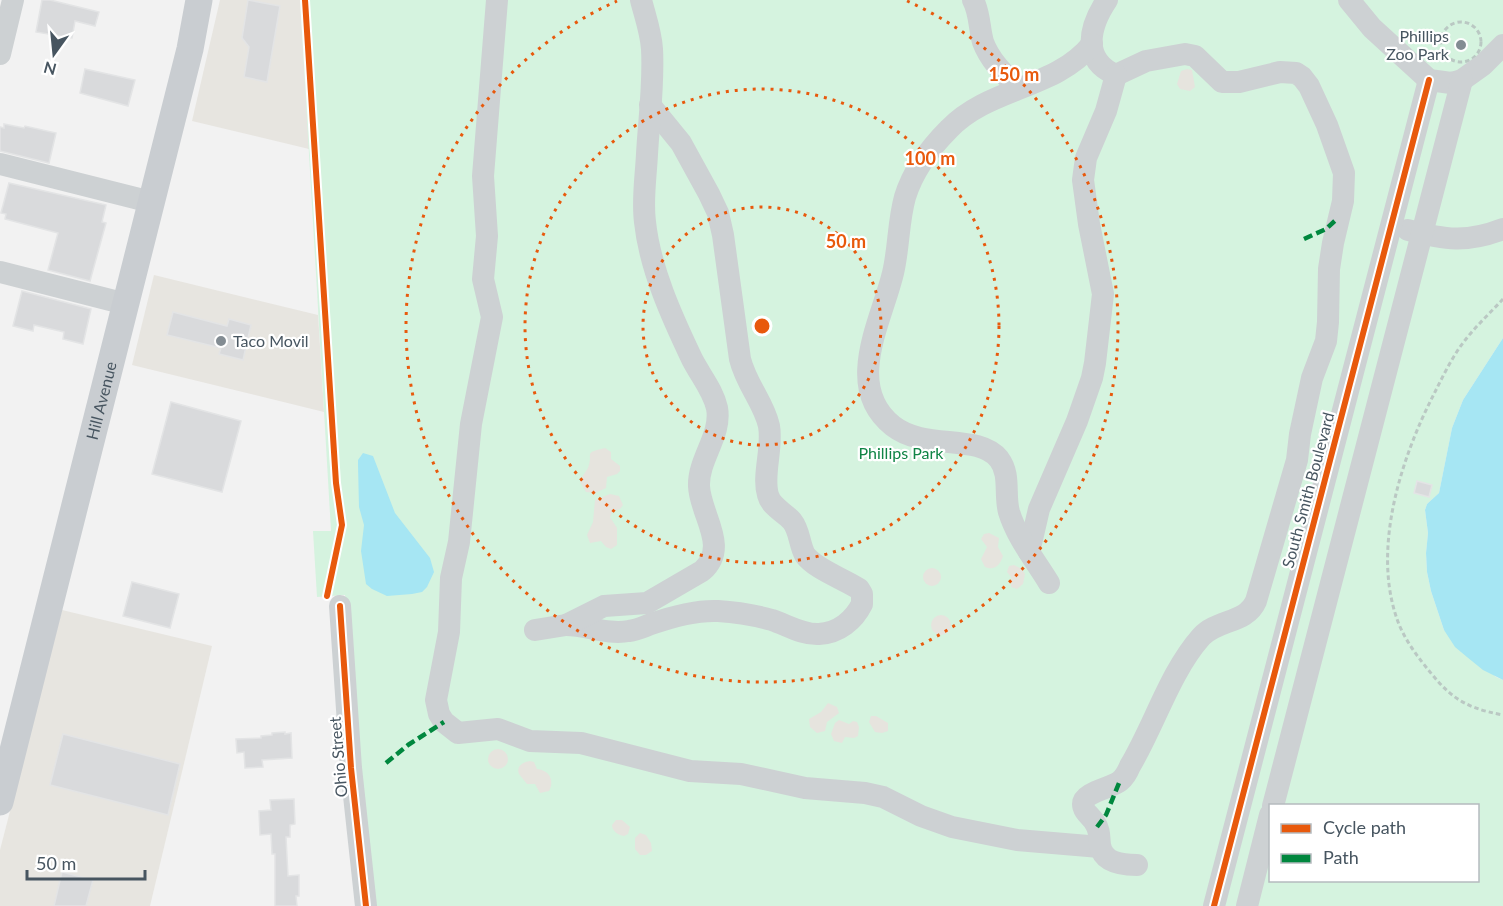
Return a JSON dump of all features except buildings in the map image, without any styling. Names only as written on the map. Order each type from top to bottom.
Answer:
[{"type":"main road","name":"Hill Avenue","points":[[0,802],[190,49],[199,0]]},
{"type":"street","points":[[0,54],[13,0]]},
{"type":"street","points":[[497,0],[483,176],[487,236],[483,279],[492,317],[471,424],[459,542],[452,578],[449,632],[437,694],[437,707],[444,722],[458,734],[498,729],[530,741],[581,743],[690,771],[741,774],[805,788],[874,795],[921,816],[961,829],[1039,843],[1100,848]]},
{"type":"street","points":[[566,625],[604,606],[647,603],[702,571],[713,557],[712,528],[700,497],[699,484],[704,459],[717,424],[717,408],[682,337],[648,246],[644,218],[652,49],[641,0]]},
{"type":"street","points":[[973,0],[977,7],[983,42],[988,52],[1005,76],[1018,88]]},
{"type":"street","points":[[1107,0],[1095,24],[1092,44],[1097,62],[1104,69],[1116,75]]},
{"type":"street","points":[[1349,0],[1372,28],[1429,80],[1451,83],[1462,80],[1484,65],[1503,45]]},
{"type":"street","points":[[1049,583],[1019,536],[1009,510],[1006,472],[999,459],[979,447],[925,441],[891,425],[883,416],[873,397],[868,366],[873,336],[893,274],[905,198],[919,166],[956,121],[969,112],[1064,68],[1085,53],[1092,44]]},
{"type":"street","points":[[1029,552],[1039,509],[1077,421],[1095,363],[1103,294],[1089,224],[1083,173],[1086,158],[1106,111],[1116,75],[1146,61],[1185,54],[1195,56],[1222,82],[1239,82],[1268,74],[1288,72],[1296,74],[1309,86],[1327,125],[1344,172],[1344,187],[1329,269],[1326,341],[1312,378],[1297,460],[1252,610],[1246,615],[1220,624],[1201,637],[1175,678],[1123,779],[1084,800],[1084,810],[1097,827],[1100,848],[1105,857],[1121,864],[1137,865]]},
{"type":"street","name":"South Smith Boulevard","points":[[1214,906],[1429,80]]},
{"type":"street","points":[[1274,804],[1462,80]]},
{"type":"street","points":[[535,630],[576,625],[609,632],[628,632],[692,613],[720,611],[761,617],[802,632],[819,634],[828,633],[848,623],[862,604],[862,594],[859,589],[809,560],[801,547],[795,525],[775,507],[767,494],[769,426],[761,405],[746,379],[740,359],[721,222],[709,194],[681,143],[650,105]]},
{"type":"street","points":[[0,164],[151,202]]},
{"type":"street","points":[[1391,225],[1448,240],[1487,236],[1503,229]]},
{"type":"street","points":[[0,272],[126,304]]},
{"type":"street","name":"Ohio Street","points":[[340,606],[351,768],[366,906]]},
{"type":"street","points":[[1281,650],[1312,657]]},
{"type":"street","points":[[1247,906],[1269,820]]},
{"type":"path","points":[[1454,23],[1468,23],[1478,31],[1481,43],[1477,55],[1472,59],[1465,62],[1453,60],[1443,51],[1441,44],[1444,31],[1454,23]]},
{"type":"path","points":[[1503,299],[1465,339],[1417,429],[1392,514],[1388,551],[1389,584],[1397,619],[1411,648],[1431,674],[1456,699],[1475,709],[1503,715]]},
{"type":"shaded area","points":[[220,0],[300,0],[309,149],[192,121]]},
{"type":"shaded area","points":[[154,275],[318,315],[324,412],[132,365]]},
{"type":"shaded area","points":[[62,610],[212,646],[150,906],[0,906],[0,850]]},
{"type":"green space","name":"Phillips Park","points":[[300,0],[1503,0],[1503,338],[1463,400],[1452,428],[1439,493],[1427,504],[1425,510],[1428,533],[1427,572],[1444,630],[1496,677],[1503,680],[1503,906],[370,906],[345,595],[317,597],[313,531],[331,531]]},
{"type":"sand","points":[[1192,70],[1195,87],[1190,91],[1180,89],[1177,84],[1181,71]]},
{"type":"sand","points":[[605,448],[611,452],[611,459],[620,466],[620,471],[607,477],[606,488],[595,493],[586,492],[580,482],[590,463],[590,454]]},
{"type":"sand","points":[[610,494],[619,496],[623,505],[620,509],[613,511],[610,517],[617,528],[617,545],[611,549],[601,541],[590,543],[587,535],[593,522],[595,500]]},
{"type":"sand","points":[[989,533],[999,538],[998,547],[1003,556],[994,568],[985,567],[981,559],[987,547],[981,539],[984,534]]},
{"type":"sand","points":[[1014,565],[1022,569],[1025,574],[1023,584],[1017,589],[1011,587],[1011,577],[1007,572],[1009,566]]},
{"type":"sand","points":[[932,568],[938,571],[941,577],[938,583],[932,586],[926,583],[923,577],[926,571]]},
{"type":"sand","points":[[941,615],[948,618],[951,625],[948,632],[941,635],[934,632],[931,625],[934,618]]},
{"type":"sand","points":[[828,703],[837,707],[839,713],[827,722],[825,731],[817,733],[810,727],[809,719],[821,712]]},
{"type":"sand","points":[[871,716],[876,716],[888,723],[888,731],[875,732],[869,722]]},
{"type":"sand","points":[[839,720],[849,724],[853,721],[857,722],[858,736],[845,737],[842,743],[834,741],[831,734],[835,723]]},
{"type":"sand","points":[[498,749],[505,752],[508,759],[505,766],[498,769],[491,766],[488,759],[491,752]]},
{"type":"sand","points":[[530,761],[534,762],[537,769],[545,771],[550,776],[549,791],[540,793],[535,784],[527,784],[519,774],[518,769],[521,765]]},
{"type":"sand","points":[[616,820],[622,820],[630,827],[628,834],[624,836],[614,831],[612,825]]},
{"type":"sand","points":[[640,833],[646,835],[651,843],[652,851],[646,855],[640,855],[635,849],[635,838]]},
{"type":"water","points":[[1503,338],[1503,680],[1483,670],[1455,647],[1444,630],[1427,572],[1428,533],[1425,510],[1427,504],[1439,493],[1452,428],[1463,400]]},
{"type":"water","points":[[363,453],[373,456],[395,513],[430,558],[434,572],[422,592],[387,596],[366,584],[361,551],[364,525],[359,507],[358,465],[358,460]]},
{"type":"marked path","points":[[1304,239],[1326,229],[1338,218]]},
{"type":"marked path","points":[[386,763],[408,745],[444,722]]},
{"type":"marked path","points":[[1097,827],[1106,815],[1119,783]]},
{"type":"cycle path","points":[[305,0],[336,483],[342,525],[327,596]]},
{"type":"cycle path","points":[[1214,906],[1429,80]]},
{"type":"cycle path","points":[[340,606],[351,768],[366,906]]},
{"type":"place","name":"Phillips Zoo Park","points":[[1461,45]]},
{"type":"place","name":"Taco Movil","points":[[221,341]]}]
